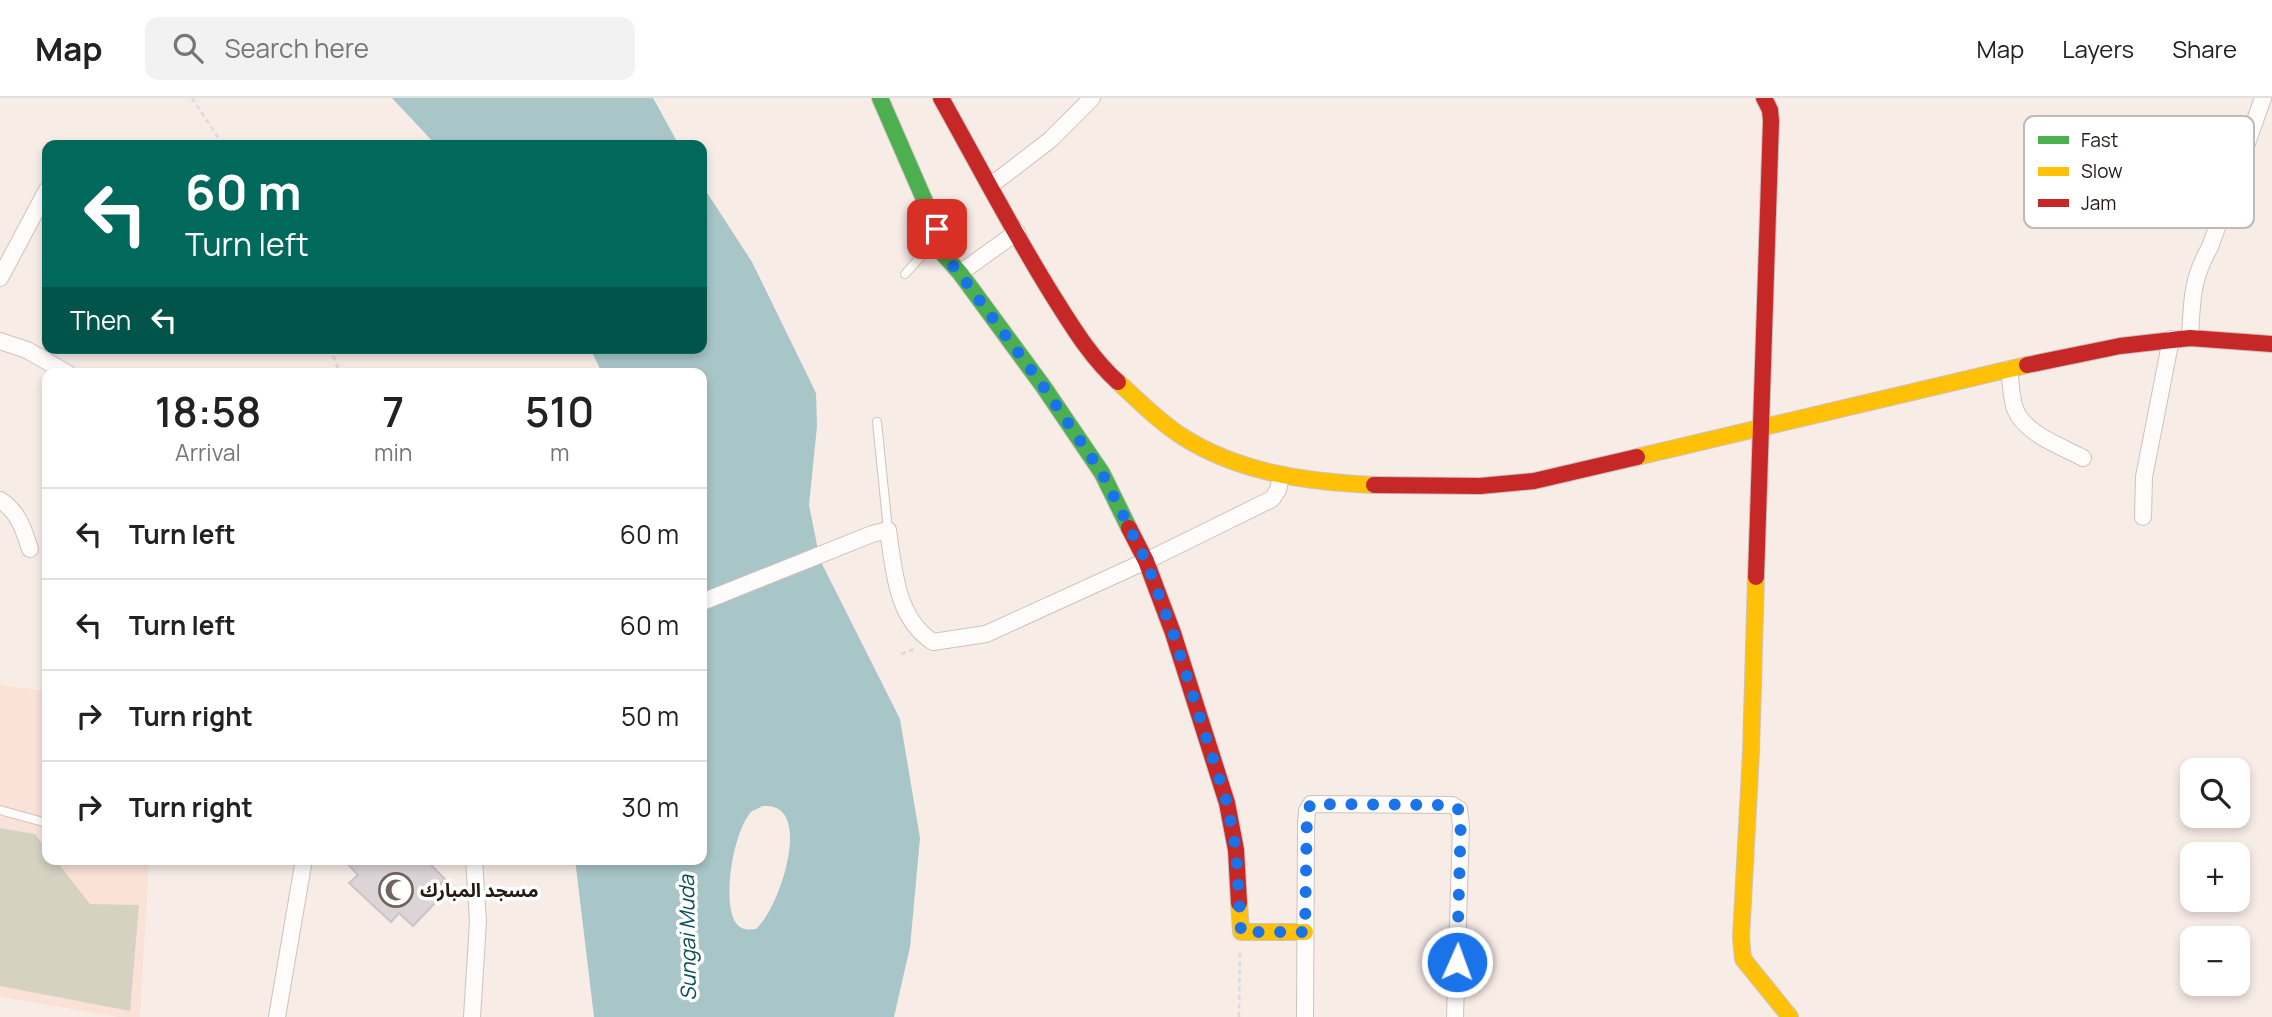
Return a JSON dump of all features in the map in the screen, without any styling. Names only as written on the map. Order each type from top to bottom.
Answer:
[{"type":"street","points":[[880,98],[937,229],[937,247],[1043,386],[1102,473],[1146,561],[1173,633],[1227,803],[1236,850],[1241,932],[1305,932]]},
{"type":"street","points":[[941,98],[1037,270],[1073,327],[1106,371],[1183,437],[1216,454],[1281,476],[1337,483],[1417,487],[1480,486],[1534,481],[2009,369],[2110,348],[2190,338],[2272,344]]},
{"type":"street","points":[[990,186],[1050,141],[1092,98]]},
{"type":"street","points":[[1764,98],[1770,110],[1771,121],[1763,290],[1752,740],[1741,938],[1743,959],[1790,1017]]},
{"type":"street","points":[[2254,123],[2263,98]]},
{"type":"street","points":[[0,278],[42,199]]},
{"type":"street","points":[[2190,338],[2193,290],[2199,267],[2217,228]]},
{"type":"street","points":[[960,274],[1017,232]]},
{"type":"street","points":[[2143,517],[2144,477],[2171,339]]},
{"type":"street","points":[[0,341],[27,350],[58,368]]},
{"type":"street","points":[[2009,369],[2014,406],[2027,425],[2084,458]]},
{"type":"street","points":[[707,600],[888,530],[899,594],[906,612],[924,636],[933,642],[986,634],[1146,561],[1272,499],[1280,486],[1281,476]]},
{"type":"street","points":[[0,500],[23,524],[30,549]]},
{"type":"street","points":[[1305,1017],[1307,811],[1311,804],[1452,805],[1458,809],[1461,826],[1455,1017]]},
{"type":"street","points":[[277,1017],[303,865]]},
{"type":"street","points":[[472,1017],[478,921],[474,865]]},
{"type":"lane","points":[[905,274],[937,239]]},
{"type":"lane","points":[[877,422],[888,530]]},
{"type":"lane","points":[[0,810],[42,822]]},
{"type":"path","points":[[192,98],[220,140]]},
{"type":"path","points":[[1239,1017],[1241,932]]},
{"type":"shaded area","points":[[0,685],[42,690],[42,865],[149,865],[140,1017],[118,1017],[0,997]]},
{"type":"shaded area","points":[[0,828],[35,834],[42,843],[42,865],[60,865],[90,904],[139,905],[130,1011],[0,986]]},
{"type":"water","points":[[392,98],[653,98],[676,140],[431,140]]},
{"type":"water","name":"Sungai Muda","points":[[707,193],[752,262],[816,393],[817,426],[809,505],[820,560],[900,719],[920,838],[910,947],[894,1017],[594,1017],[576,865],[707,865],[707,368],[600,368],[593,354],[707,354]],"holes":[[[762,806],[780,810],[788,822],[789,854],[785,872],[764,920],[756,929],[745,929],[736,923],[730,899],[735,848],[752,811]]]},
{"type":"building","name":"مسجد المبارك","points":[[349,865],[431,865],[445,879],[429,896],[436,902],[413,926],[399,913],[391,922],[349,883],[358,875]]},
{"type":"traffic: fast","points":[[880,98],[937,229],[937,247],[960,273],[1043,386],[1102,473],[1129,528]]},
{"type":"traffic: slow","points":[[1637,457],[2027,365]]},
{"type":"traffic: slow","points":[[1118,382],[1174,431],[1228,459],[1300,478],[1374,485]]},
{"type":"traffic: slow","points":[[1756,577],[1751,752],[1741,938],[1743,959],[1790,1017]]},
{"type":"traffic: slow","points":[[1239,903],[1241,932],[1305,932]]},
{"type":"traffic: jam","points":[[941,98],[1053,296],[1091,352],[1118,382]]},
{"type":"traffic: jam","points":[[1756,577],[1771,121],[1770,110],[1764,98]]},
{"type":"traffic: jam","points":[[2027,365],[2120,346],[2190,338],[2272,344]]},
{"type":"traffic: jam","points":[[1374,485],[1480,486],[1534,481],[1637,457]]},
{"type":"traffic: jam","points":[[1129,528],[1146,561],[1173,633],[1227,803],[1236,850],[1239,903]]},
{"type":"place","name":"مسجد المبارك","points":[[396,890]]},
{"type":"route","points":[[937,229],[937,247],[1043,386],[1102,473],[1146,561],[1173,633],[1227,803],[1236,850],[1241,932],[1305,932],[1305,852],[1307,811],[1311,804],[1452,805],[1461,814],[1457,962]]}]
